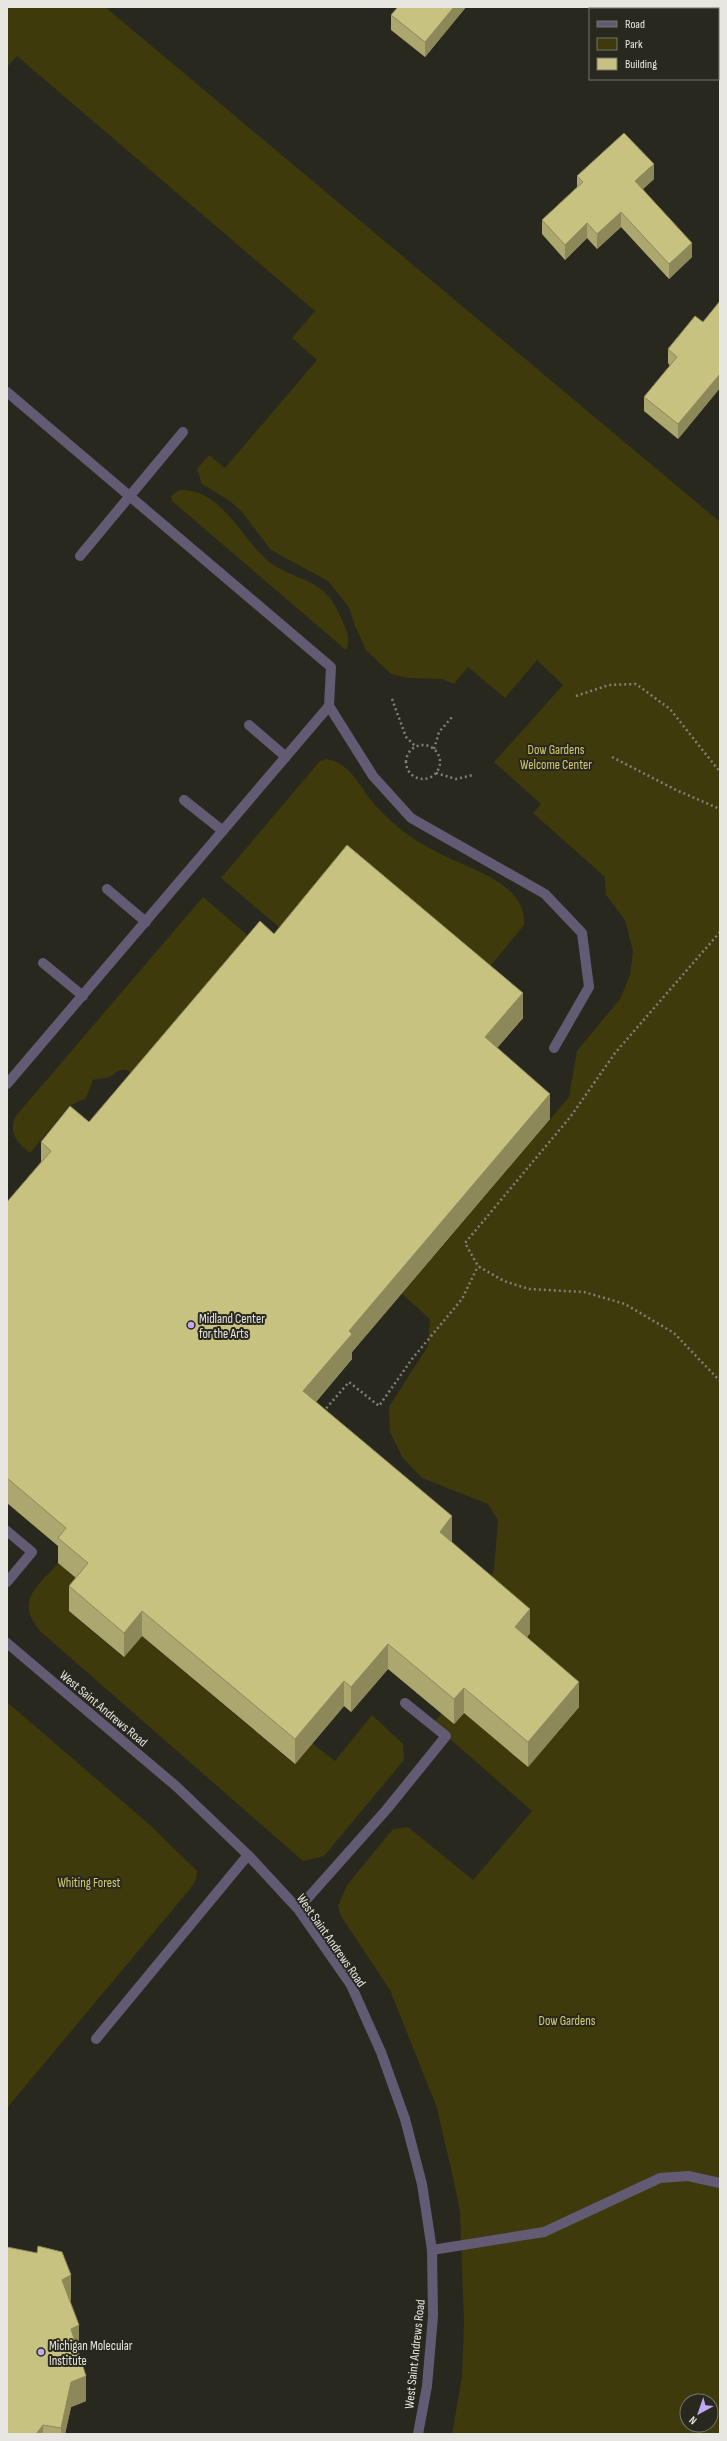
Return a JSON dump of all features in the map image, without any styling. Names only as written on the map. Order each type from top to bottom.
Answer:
[{"type":"street","points":[[7,392],[332,667],[330,706],[373,776],[411,818],[545,894],[582,933],[589,987],[554,1048]]},
{"type":"street","points":[[80,556],[183,432]]},
{"type":"street","points":[[7,1084],[330,706]]},
{"type":"street","points":[[249,725],[286,757]]},
{"type":"street","points":[[184,800],[223,831]]},
{"type":"street","points":[[107,889],[146,922]]},
{"type":"street","points":[[43,963],[83,996]]},
{"type":"street","points":[[7,1531],[32,1552],[7,1582]]},
{"type":"street","name":"West Saint Andrews Road","points":[[7,1643],[177,1787],[248,1855],[298,1909],[350,1985],[381,2052],[405,2120],[422,2184],[432,2250],[434,2316],[427,2386],[418,2434]]},
{"type":"street","points":[[298,1909],[387,1809],[446,1736],[405,1703]]},
{"type":"street","points":[[96,2039],[248,1855]]},
{"type":"street","points":[[432,2250],[544,2232],[660,2178],[688,2176],[720,2183]]},
{"type":"path","points":[[576,696],[609,685],[636,684],[670,709],[720,772]]},
{"type":"path","points":[[392,699],[406,737],[416,747]]},
{"type":"path","points":[[434,749],[425,746],[416,747],[406,758],[409,772],[422,779],[430,778],[436,773],[440,761],[434,749],[439,732],[453,716]]},
{"type":"path","points":[[612,757],[676,790],[720,809]]},
{"type":"path","points":[[436,773],[456,779],[473,775]]},
{"type":"path","points":[[720,932],[615,1053],[571,1116],[465,1243],[478,1266],[504,1281],[529,1289],[584,1292],[625,1304],[674,1333],[720,1381]]},
{"type":"path","points":[[318,1418],[348,1382],[379,1406],[412,1359],[462,1299],[478,1266]]},
{"type":"green space","name":"Dow Gardens","points":[[7,7],[105,7],[720,522],[720,2434],[452,2434],[462,2377],[464,2322],[460,2212],[454,2182],[437,2108],[390,1990],[341,1916],[338,1906],[347,1885],[393,1829],[408,1827],[473,1880],[532,1811],[433,1724],[442,1713],[454,1724],[464,1713],[528,1766],[483,1594],[494,1570],[498,1520],[488,1504],[422,1478],[402,1457],[390,1432],[389,1407],[428,1346],[430,1319],[402,1294],[569,1097],[577,1051],[620,999],[630,975],[633,951],[625,920],[606,895],[605,877],[533,813],[541,804],[494,762],[563,685],[537,660],[505,698],[468,667],[454,684],[442,679],[409,678],[391,674],[366,650],[355,626],[349,607],[328,581],[271,550],[242,512],[230,501],[202,484],[197,469],[209,455],[225,468],[317,360],[292,338],[315,311],[17,56],[7,67]]},
{"type":"green space","points":[[180,490],[194,492],[207,497],[230,516],[267,560],[281,569],[310,582],[327,594],[335,605],[346,629],[348,643],[346,650],[172,501],[171,496]]},
{"type":"green space","points":[[327,759],[335,761],[347,769],[375,805],[404,832],[431,849],[496,881],[508,889],[517,899],[523,911],[524,925],[478,981],[292,938],[221,878],[320,761]]},
{"type":"green space","points":[[203,897],[260,946],[131,1079],[129,1071],[122,1070],[107,1078],[93,1080],[86,1098],[69,1106],[30,1153],[15,1138],[13,1123],[15,1117]]},
{"type":"green space","points":[[58,1563],[88,1588],[69,1611],[123,1657],[142,1636],[294,1764],[312,1743],[335,1761],[372,1715],[403,1744],[404,1760],[324,1856],[303,1861],[41,1632],[33,1621],[29,1612],[29,1603],[36,1587]]},
{"type":"green space","name":"Whiting Forest","points":[[7,1702],[151,1826],[197,1871],[196,1880],[190,1889],[7,2108]]},
{"type":"building","points":[[398,7],[454,7],[425,42],[391,15]]},
{"type":"building","points":[[624,133],[654,164],[635,181],[692,243],[669,264],[621,212],[597,234],[587,223],[565,245],[542,220],[583,182],[577,176]]},
{"type":"building","points":[[720,301],[720,374],[678,424],[644,397],[677,357],[668,349],[695,316],[703,322]]},
{"type":"building","name":"Midland Center for the Arts","points":[[347,845],[523,993],[485,1037],[550,1094],[349,1331],[352,1334],[303,1391],[452,1516],[440,1532],[530,1609],[515,1627],[579,1682],[528,1742],[464,1688],[454,1699],[388,1644],[351,1687],[344,1681],[295,1739],[142,1611],[124,1633],[69,1586],[88,1563],[58,1538],[66,1528],[7,1478],[7,1202],[51,1151],[41,1142],[70,1106],[89,1122],[260,921],[274,934]]},
{"type":"building","name":"Michigan Molecular Institute","points":[[38,2246],[62,2252],[71,2275],[62,2280],[79,2325],[71,2329],[86,2376],[71,2382],[61,2428],[43,2425],[36,2434],[7,2434],[7,2247],[37,2253]]},
{"type":"place","name":"Midland Center for the Arts","points":[[191,1325]]},
{"type":"place","name":"Michigan Molecular Institute","points":[[41,2352]]},
{"type":"park label","name":"Dow Gardens Welcome Center","points":[[556,756]]}]
